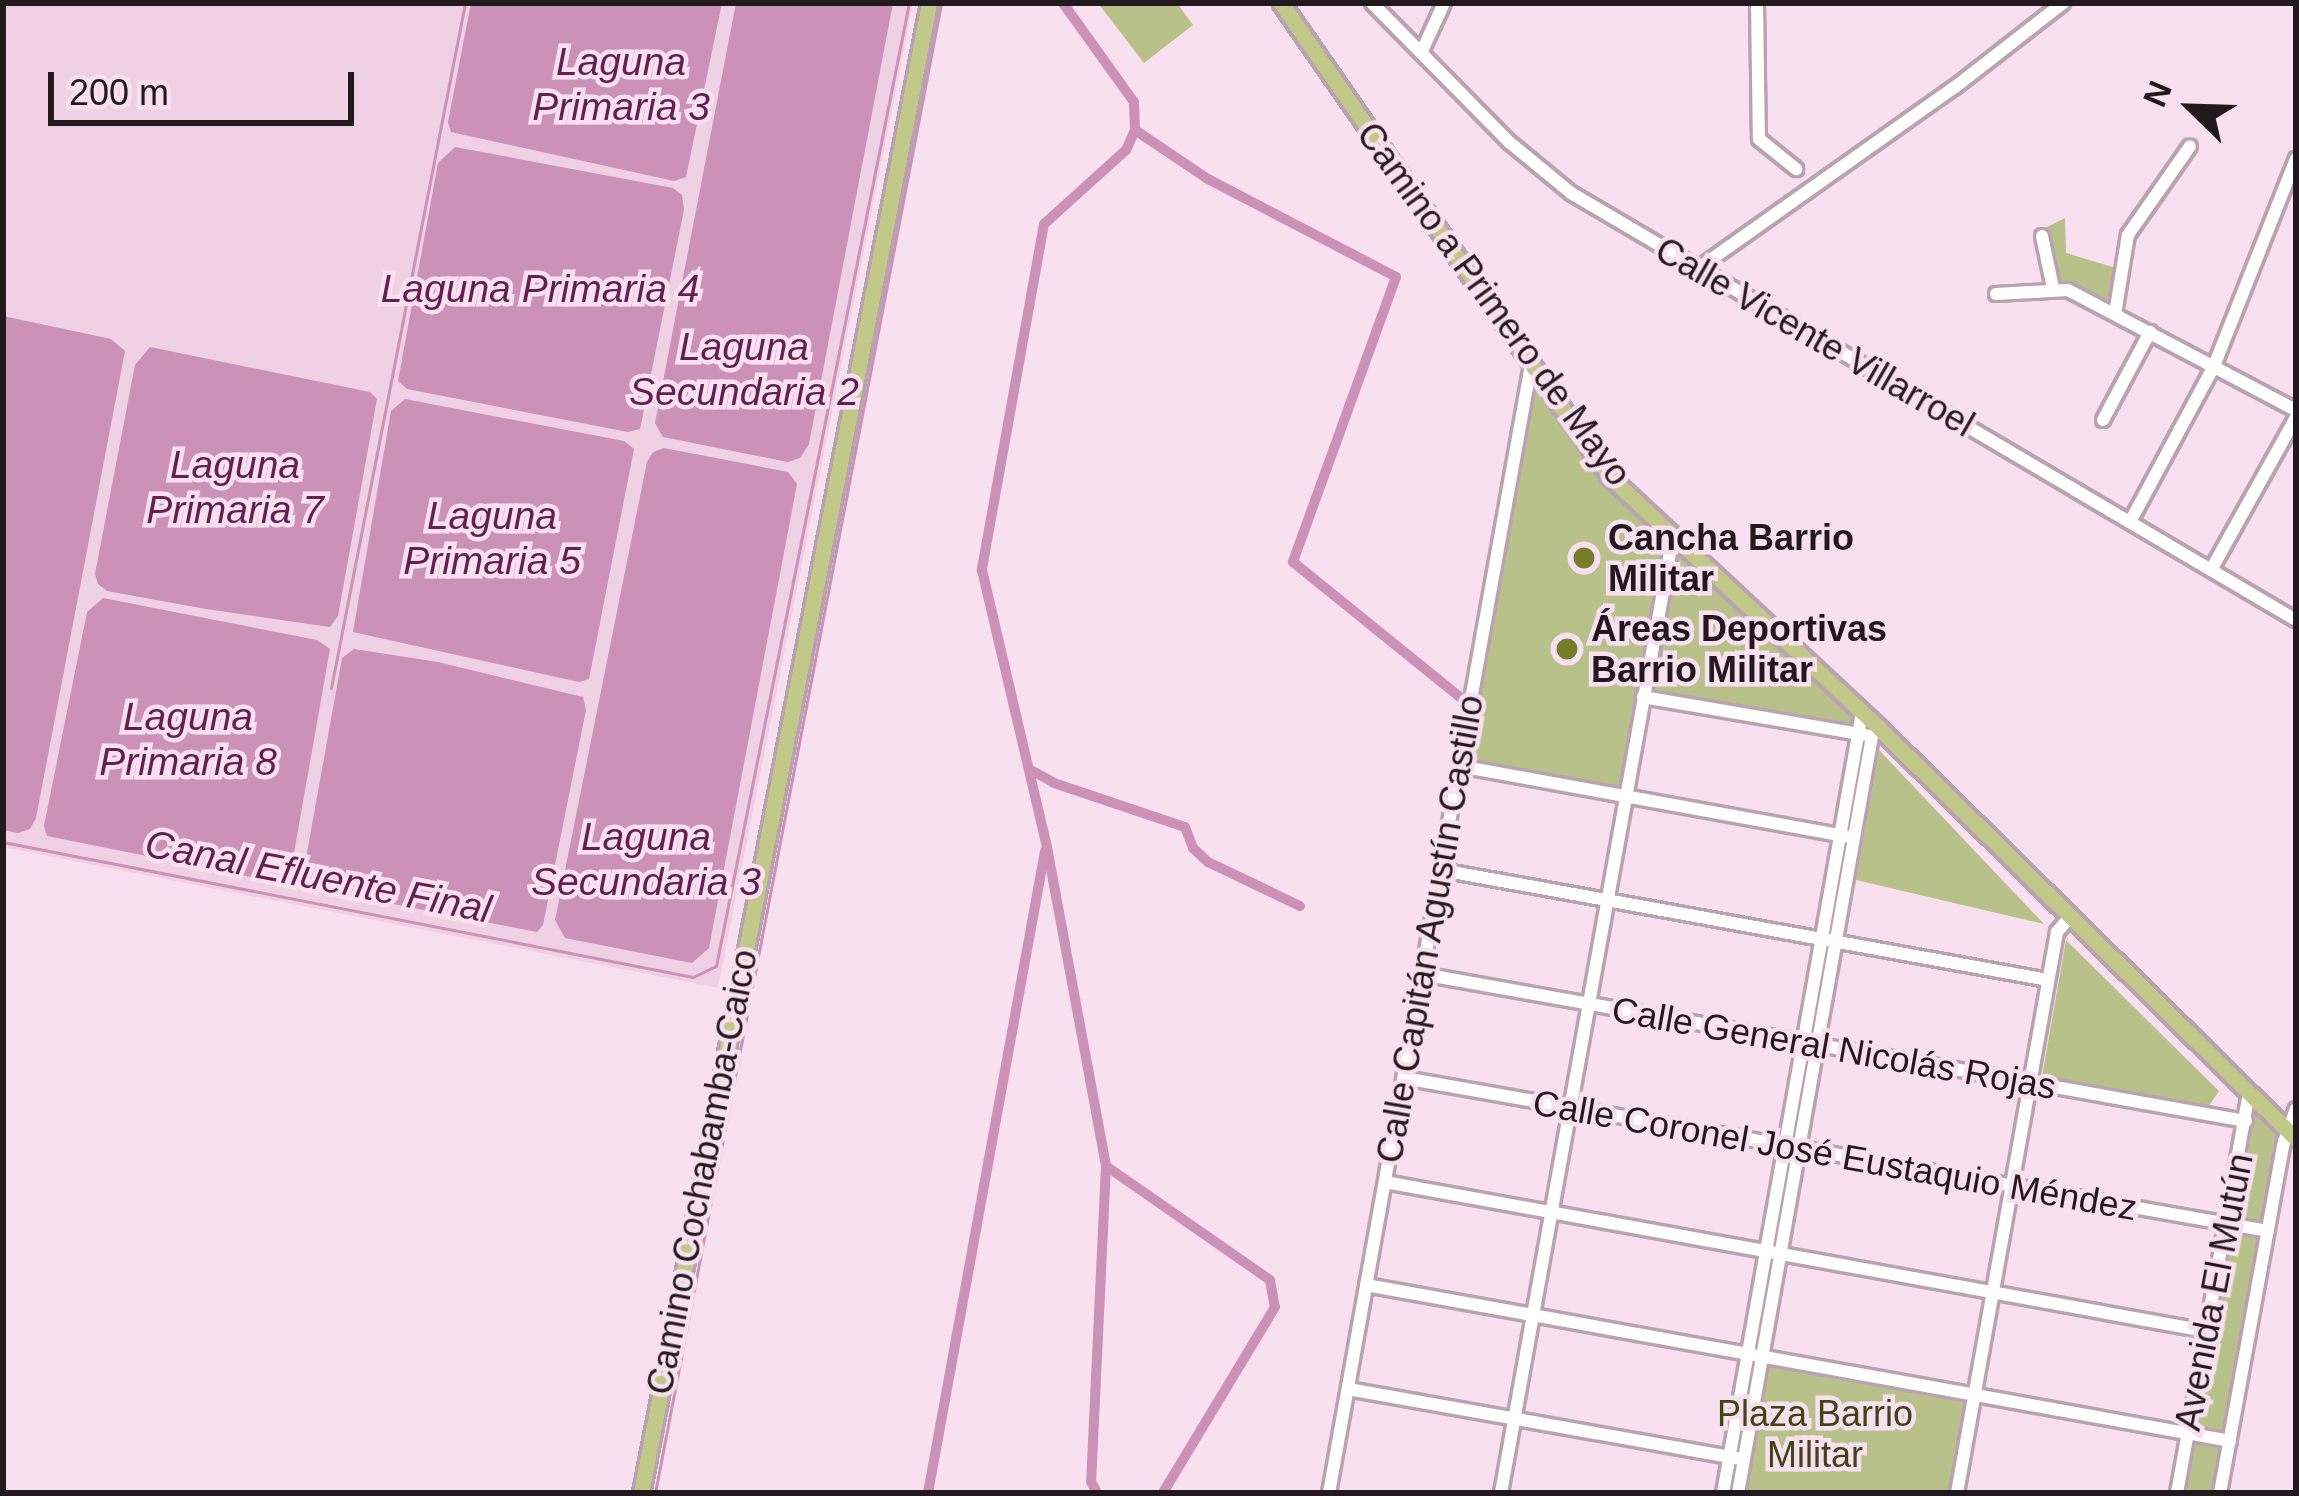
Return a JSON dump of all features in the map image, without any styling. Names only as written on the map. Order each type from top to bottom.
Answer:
[{"type":"main road","name":"Camino Cochabamba-Caico","points":[[641,1493],[928,3]]},
{"type":"main road","name":"Camino a Primero de Mayo","points":[[1281,3],[1610,477],[1862,712],[1870,733],[2070,917],[2292,1135]]},
{"type":"street","name":"Calle Vicente Villarroel","points":[[1372,3],[1538,168],[1571,194],[2296,620]]},
{"type":"street","points":[[1421,53],[1444,3]]},
{"type":"street","points":[[1757,3],[1759,139],[1796,169]]},
{"type":"street","points":[[1699,268],[1955,87],[2063,3]]},
{"type":"street","points":[[2115,314],[2128,235],[2191,146]]},
{"type":"street","points":[[2130,522],[2214,366],[2296,159]]},
{"type":"street","points":[[2278,204],[2296,212]]},
{"type":"street","points":[[2042,236],[2053,288]]},
{"type":"street","points":[[1996,294],[2053,288],[2150,332],[2296,413],[2211,570]]},
{"type":"street","points":[[2103,420],[2150,332]]},
{"type":"street","name":"Calle Capitán Agustín Castillo","points":[[1332,1493],[1531,365]]},
{"type":"street","points":[[1501,1493],[1673,536]]},
{"type":"street","points":[[1643,697],[1870,733],[1847,837],[1755,1354],[1737,1458],[1738,1493]]},
{"type":"street","points":[[1460,766],[1847,837]]},
{"type":"street","points":[[1441,870],[2048,980]]},
{"type":"street","points":[[1957,1493],[2056,932],[2070,917]]},
{"type":"street","name":"Calle General Nicolás Rojas","points":[[1422,974],[2246,1121]]},
{"type":"street","name":"Calle Coronel José Eustaquio Méndez","points":[[1403,1078],[2268,1231]]},
{"type":"street","name":"Avenida El Mutún","points":[[2177,1493],[2249,1091]]},
{"type":"street","name":"Avenida El Mutún","points":[[2220,1493],[2268,1231],[2296,1109]]},
{"type":"street","points":[[1385,1182],[2206,1330]]},
{"type":"street","points":[[1366,1285],[2230,1441]]},
{"type":"street","points":[[1348,1389],[1737,1458]]},
{"type":"street","points":[[1723,1493],[1737,1458]]},
{"type":"shaded area","points":[[3,3],[913,3],[718,988],[3,847]]},
{"type":"green space","points":[[1098,3],[1177,3],[1193,25],[1144,63]]},
{"type":"green space","points":[[2065,218],[2066,253],[2116,268],[2111,303],[2057,280],[2047,227]]},
{"type":"green space","name":"Áreas Deportivas Barrio Militar","points":[[1534,386],[1594,474],[1666,537],[1620,789],[1468,762]]},
{"type":"green space","name":"Áreas Deportivas Barrio Militar","points":[[1679,551],[1782,641],[1781,647],[1854,717],[1851,724],[1654,690]]},
{"type":"green space","points":[[1879,750],[2044,924],[1856,880]]},
{"type":"green space","points":[[2066,940],[2219,1091],[2209,1106],[2042,1076]]},
{"type":"green space","points":[[2255,1112],[2281,1132],[2214,1493],[2186,1493]]},
{"type":"green space","name":"Plaza Barrio Militar","points":[[1767,1364],[1966,1399],[1949,1493],[1744,1493]]},
{"type":"water","name":"Laguna Primaria 3","points":[[471,3],[722,3],[686,177],[674,181],[451,132],[448,122]]},
{"type":"water","name":"Laguna Secundaria 2","points":[[736,3],[893,3],[809,444],[800,458],[788,462],[663,437],[655,423]]},
{"type":"water","name":"Laguna Primaria 4","points":[[455,147],[673,188],[682,195],[684,210],[640,429],[628,432],[407,389],[398,381],[438,163]]},
{"type":"water","points":[[3,316],[111,339],[125,351],[36,818],[30,829],[18,833],[3,830]]},
{"type":"water","name":"Laguna Primaria 7","points":[[150,347],[370,392],[377,399],[338,616],[330,627],[107,591],[98,584],[95,574],[135,365]]},
{"type":"water","name":"Laguna Primaria 5","points":[[405,399],[624,441],[634,449],[589,679],[579,682],[353,632],[391,411]]},
{"type":"water","name":"Laguna Secundaria 3","points":[[664,448],[788,472],[797,484],[709,948],[692,963],[565,938],[555,920],[647,462],[653,452]]},
{"type":"water","name":"Laguna Primaria 8","points":[[103,598],[317,640],[330,649],[291,870],[281,883],[47,836],[44,826],[87,612]]},
{"type":"water","points":[[354,649],[438,662],[583,697],[586,710],[543,925],[537,932],[301,886],[342,658]]},
{"type":"waterway","points":[[331,688],[465,3]]},
{"type":"waterway","name":"Canal Efluente Final","points":[[3,842],[693,977],[716,966],[909,3]]},
{"type":"waterway","points":[[655,1493],[941,3]]},
{"type":"waterway","points":[[1063,3],[1134,102],[1135,130],[1126,150],[1044,224],[982,570],[1046,842],[1106,1166],[1091,1482],[1097,1493]]},
{"type":"waterway","points":[[1135,130],[1208,179],[1396,277],[1293,562],[1461,698]]},
{"type":"waterway","points":[[1031,770],[1054,783],[1185,827],[1193,848],[1208,862],[1300,906]]},
{"type":"waterway","points":[[928,1493],[1045,851]]},
{"type":"waterway","points":[[1106,1166],[1270,1280],[1275,1307],[1163,1493]]},
{"type":"place","name":"Cancha Barrio Militar","points":[[1584,558]]},
{"type":"place","name":"Áreas Deportivas Barrio Militar","points":[[1567,649]]}]
